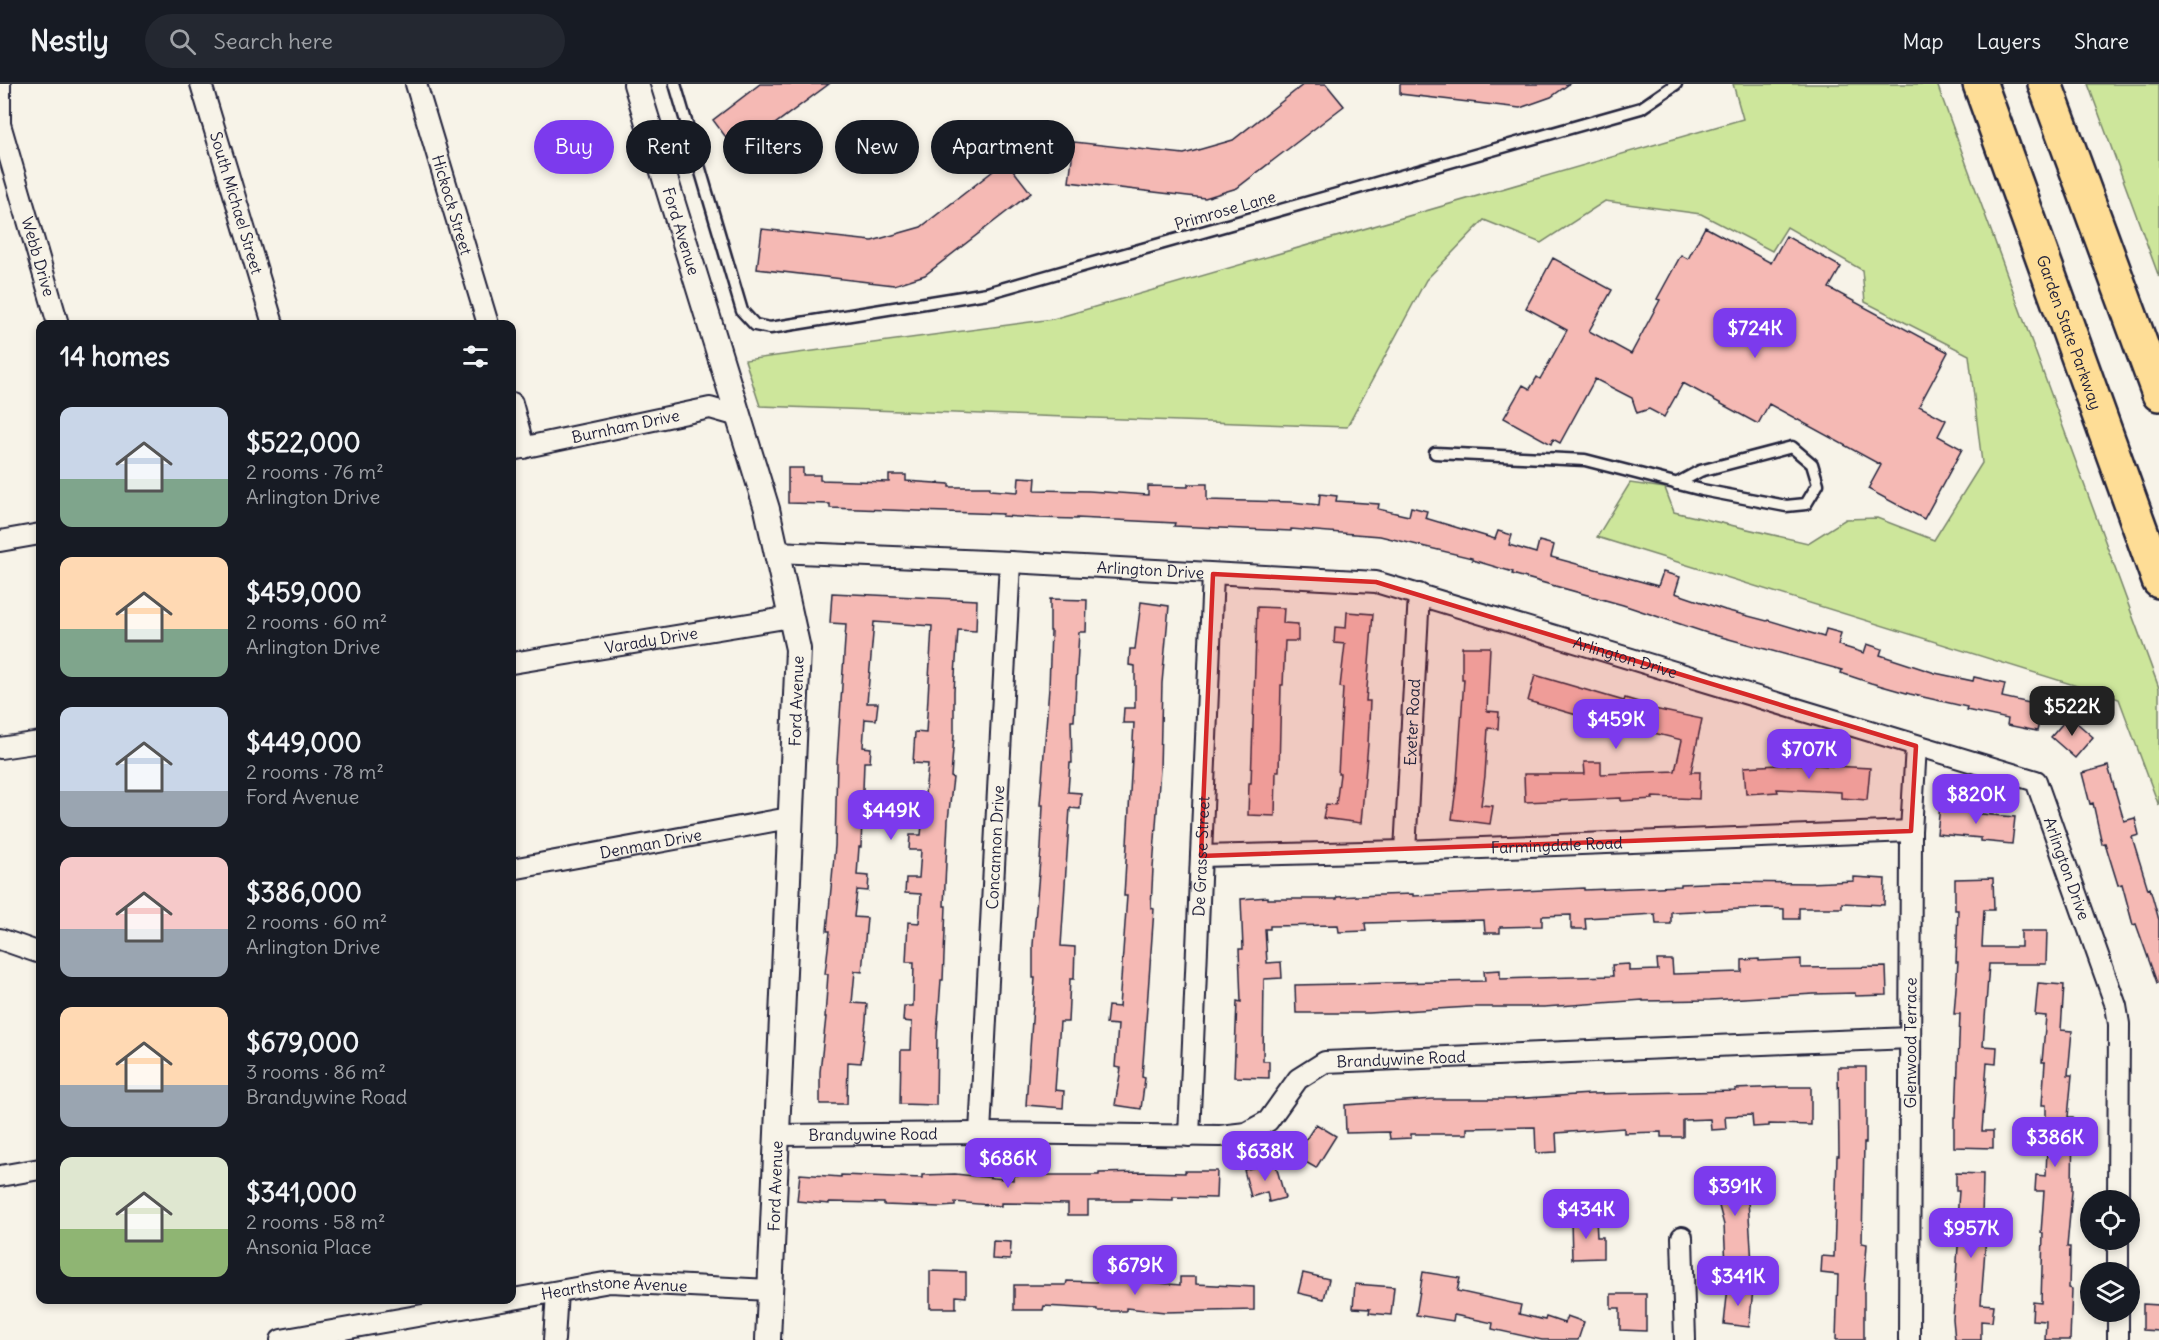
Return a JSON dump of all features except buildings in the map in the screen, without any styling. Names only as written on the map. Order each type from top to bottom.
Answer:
[{"type":"highway","name":"Garden State Parkway","points":[[1980,84],[2159,581]]},
{"type":"highway","points":[[2045,84],[2159,394]]},
{"type":"street","name":"Webb Drive","points":[[0,84],[0,124],[57,320]]},
{"type":"street","name":"South Michael Street","points":[[201,84],[272,320]]},
{"type":"street","name":"Hickock Street","points":[[416,84],[487,320]]},
{"type":"street","name":"Ford Avenue","points":[[636,84],[766,509],[798,649],[768,1340]]},
{"type":"street","name":"Burnham Drive","points":[[518,449],[710,408],[738,416]]},
{"type":"street","points":[[516,434],[518,449]]},
{"type":"street","points":[[0,541],[36,535]]},
{"type":"street","name":"Arlington Drive","points":[[776,552],[1376,582],[2036,781],[2116,1006],[2120,1024],[2118,1190]]},
{"type":"street","name":"Concannon Drive","points":[[980,1132],[1010,562]]},
{"type":"street","name":"De Grasse Street","points":[[1189,1136],[1213,574]]},
{"type":"street","name":"Exeter Road","points":[[1405,851],[1419,594]]},
{"type":"street","name":"Varady Drive","points":[[516,662],[791,616]]},
{"type":"street","points":[[0,748],[36,743]]},
{"type":"street","name":"Glenwood Terrace","points":[[1909,1340],[1911,831],[1916,746]]},
{"type":"street","name":"Denman Drive","points":[[516,868],[789,818]]},
{"type":"street","name":"Farmingdale Road","points":[[1201,856],[1405,851],[1911,831]]},
{"type":"street","points":[[0,939],[36,952]]},
{"type":"street","name":"Brandywine Road","points":[[777,1135],[980,1132],[1189,1136],[1246,1133],[1268,1121],[1298,1079],[1325,1062],[1910,1038]]},
{"type":"street","points":[[0,1176],[36,1170]]},
{"type":"street","points":[[1682,1237],[1685,1340]]},
{"type":"street","name":"Hearthstone Avenue","points":[[516,1299],[610,1282],[770,1290]]},
{"type":"street","points":[[554,1340],[557,1292]]},
{"type":"street","name":"Hearthstone Avenue","points":[[281,1340],[488,1304]]},
{"type":"street","points":[[2118,1322],[2118,1340]]},
{"type":"lane","name":"Primrose Lane","points":[[675,84],[742,311],[755,325],[770,328],[987,293],[1641,108],[1676,84]]},
{"type":"lane","points":[[1435,453],[1585,460],[1676,484],[1786,506],[1806,504],[1818,484],[1812,464],[1792,447],[1700,471],[1676,484]]},
{"type":"highlighted area","points":[[1213,574],[1376,582],[1916,746],[1911,831],[1201,856]]},
{"type":"green space","points":[[1733,84],[1937,84],[2159,688],[2159,806],[2119,699],[1597,537],[1630,483],[1665,488],[1674,512],[1808,543],[1846,519],[1877,518],[1934,540],[1982,463],[1969,355],[1865,302],[1862,270],[1787,227],[1772,251],[1701,214],[1605,201],[1541,243],[1484,220],[1426,280],[1347,427],[760,406],[745,360],[1053,319],[1743,119]]},
{"type":"green space","points":[[2088,84],[2159,84],[2159,277]]}]
